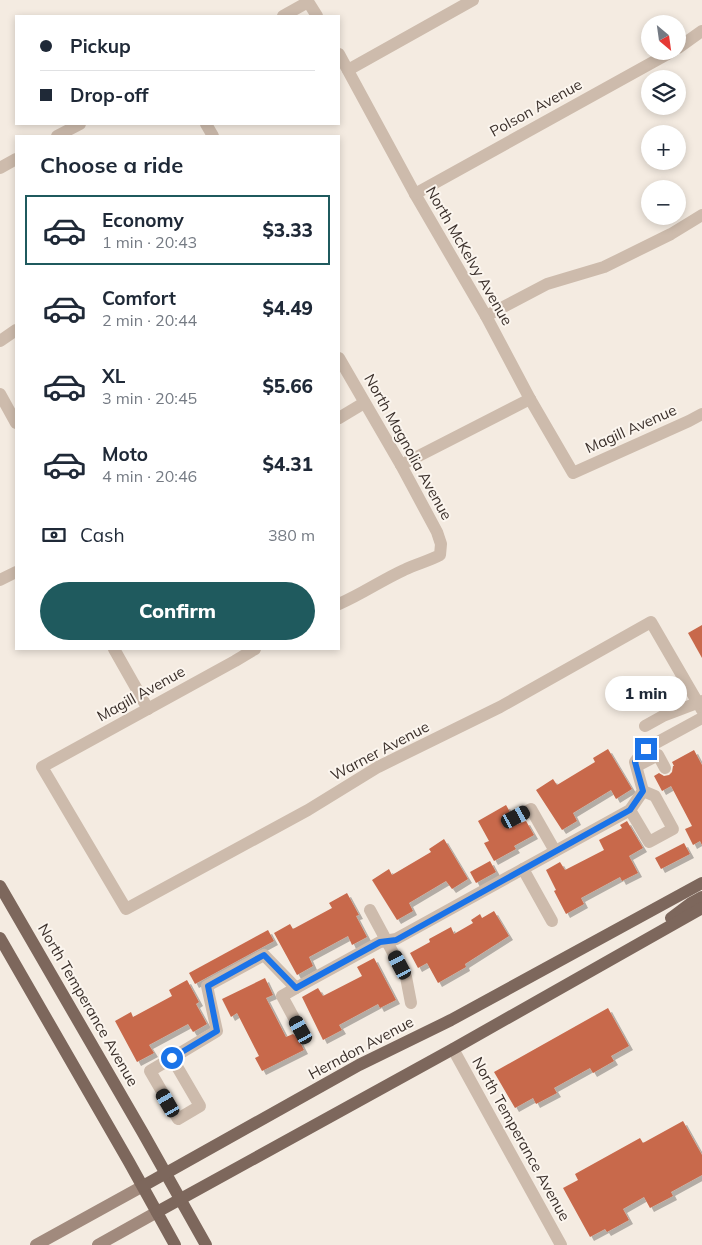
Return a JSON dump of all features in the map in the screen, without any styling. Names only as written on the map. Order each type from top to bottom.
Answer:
[{"type":"main road","name":"Herndon Avenue","points":[[36,1245],[359,1066],[466,1012],[702,883]]},
{"type":"main road","name":"North Temperance Avenue","points":[[0,886],[206,1245]]},
{"type":"main road","points":[[635,946],[691,903],[702,897]]},
{"type":"main road","points":[[98,1245],[453,1049],[702,908]]},
{"type":"main road","points":[[0,938],[175,1245]]},
{"type":"street","points":[[348,70],[473,0]]},
{"type":"street","points":[[285,15],[308,1],[315,15]]},
{"type":"street","points":[[686,42],[702,31]]},
{"type":"street","name":"North McKelvy Avenue","points":[[340,56],[415,194],[486,316],[530,399],[573,473]]},
{"type":"street","name":"Polson Avenue","points":[[415,194],[657,60]]},
{"type":"street","points":[[58,135],[78,125]]},
{"type":"street","points":[[0,168],[15,160]]},
{"type":"street","points":[[486,316],[547,284],[604,267],[671,234],[702,215]]},
{"type":"street","points":[[0,342],[15,331]]},
{"type":"street","name":"North Magnolia Avenue","points":[[340,360],[401,465],[437,532],[441,544],[440,555],[432,560],[404,570],[358,596],[340,604]]},
{"type":"street","points":[[0,394],[15,420]]},
{"type":"street","points":[[401,465],[530,399]]},
{"type":"street","points":[[340,417],[364,403]]},
{"type":"street","name":"Magill Avenue","points":[[573,473],[702,414]]},
{"type":"street","points":[[0,580],[15,572]]},
{"type":"street","name":"Warner Avenue","points":[[42,768],[126,910],[308,810],[378,767],[500,707],[651,622],[701,705]]},
{"type":"street","points":[[115,650],[148,709]]},
{"type":"street","name":"Magill Avenue","points":[[42,768],[252,650]]},
{"type":"street","points":[[645,726],[687,706],[701,705]]},
{"type":"street","points":[[301,1030],[282,996],[380,942],[396,940],[630,810],[643,791],[636,764],[646,749],[702,718]]},
{"type":"street","points":[[636,764],[658,754],[666,768]]},
{"type":"street","points":[[630,810],[649,842],[673,829],[655,796],[643,791]]},
{"type":"street","points":[[516,817],[531,809],[555,851]]},
{"type":"street","points":[[523,869],[552,921]]},
{"type":"street","points":[[370,910],[406,977],[411,1003]]},
{"type":"street","points":[[172,1058],[200,1106],[178,1119],[150,1070],[217,1031],[208,986],[264,955],[296,988]]},
{"type":"street","name":"North Temperance Avenue","points":[[453,1049],[561,1245]]},
{"type":"building","points":[[702,625],[702,658],[688,633]]},
{"type":"building","points":[[608,749],[632,789],[616,799],[611,790],[573,813],[577,821],[562,830],[536,790],[553,779],[557,785],[595,762],[593,758]]},
{"type":"building","points":[[694,750],[702,765],[702,845],[700,841],[693,845],[685,829],[692,826],[671,786],[662,791],[654,776],[659,773],[664,776],[669,775],[674,766],[672,762]]},
{"type":"building","points":[[506,805],[510,812],[508,816],[509,821],[516,825],[526,821],[534,835],[514,846],[516,849],[494,861],[484,843],[489,841],[478,821]]},
{"type":"building","points":[[627,821],[643,848],[629,856],[638,873],[622,881],[620,877],[581,898],[584,904],[566,914],[546,870],[560,862],[565,870],[604,850],[599,840],[622,828],[620,825]]},
{"type":"building","points":[[444,839],[468,879],[452,889],[446,881],[409,903],[413,911],[397,920],[372,880],[389,869],[392,875],[431,852],[429,849]]},
{"type":"building","points":[[684,843],[690,854],[661,869],[655,858]]},
{"type":"building","points":[[490,861],[496,872],[476,883],[470,872]]},
{"type":"building","points":[[347,893],[359,915],[356,916],[367,937],[352,945],[348,936],[309,957],[313,966],[297,975],[274,933],[290,924],[293,929],[332,908],[329,903]]},
{"type":"building","points":[[494,911],[509,936],[465,964],[466,967],[438,983],[427,963],[418,968],[410,953],[430,942],[429,939],[451,927],[454,934],[473,923],[471,920],[480,914],[482,918]]},
{"type":"building","points":[[268,930],[274,941],[195,984],[189,973]]},
{"type":"building","points":[[374,958],[396,1000],[380,1008],[378,1004],[339,1025],[342,1030],[323,1040],[302,997],[318,988],[323,996],[362,976],[357,967]]},
{"type":"building","points":[[265,978],[273,995],[266,998],[286,1037],[293,1034],[298,1038],[304,1050],[262,1071],[255,1058],[259,1056],[237,1013],[231,1017],[222,999]]},
{"type":"building","points":[[187,980],[199,1002],[196,1004],[207,1024],[193,1032],[188,1024],[149,1045],[154,1053],[137,1062],[115,1021],[131,1012],[133,1017],[172,996],[169,990]]},
{"type":"building","points":[[608,1008],[629,1046],[611,1056],[614,1061],[593,1073],[590,1068],[554,1088],[557,1093],[536,1104],[533,1098],[515,1108],[494,1072]]},
{"type":"building","points":[[683,1121],[702,1155],[702,1175],[671,1192],[673,1196],[650,1208],[644,1197],[623,1209],[629,1220],[607,1232],[605,1229],[590,1237],[563,1188],[578,1180],[575,1174],[640,1138],[643,1143]]},
{"type":"route","points":[[172,1058],[217,1031],[208,986],[264,955],[296,988],[380,942],[396,940],[630,810],[643,791],[635,762],[646,749]]}]
